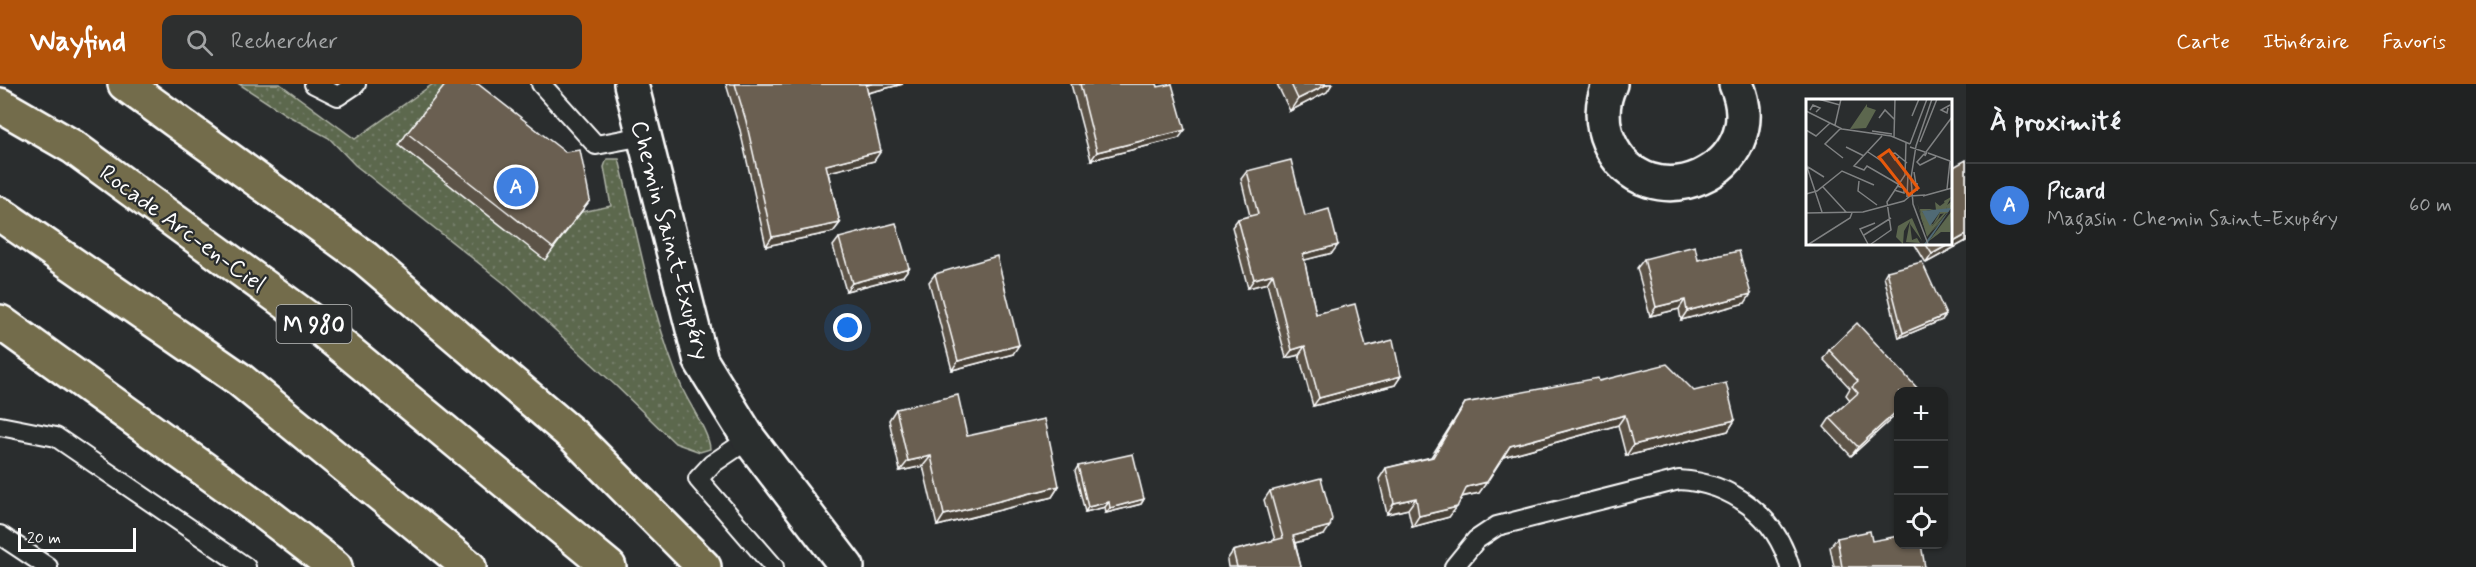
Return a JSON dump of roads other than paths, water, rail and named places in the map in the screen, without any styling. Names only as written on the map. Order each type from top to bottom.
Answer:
[{"type":"highway","points":[[125,84],[382,273],[575,437],[704,567]]},
{"type":"highway","name":"Rocade Arc-en-Ciel","points":[[0,105],[73,147],[310,320],[609,567]]},
{"type":"highway","points":[[0,214],[239,379],[468,567]]},
{"type":"highway","points":[[0,322],[265,513],[335,567]]},
{"type":"street","name":"Chemin Saint-Exupéry","points":[[631,84],[701,361],[749,439],[847,567]]},
{"type":"street","points":[[1610,84],[1603,113],[1605,133],[1613,151],[1626,166],[1643,178],[1662,183],[1682,183],[1701,178],[1719,167],[1732,152],[1740,134],[1744,114],[1736,84]]},
{"type":"lane","points":[[314,84],[338,96],[356,84]]},
{"type":"lane","points":[[541,84],[596,145],[644,136]]},
{"type":"lane","points":[[0,426],[56,437],[246,567]]},
{"type":"lane","points":[[749,439],[712,464],[698,479],[774,567]]},
{"type":"lane","points":[[1454,567],[1476,540],[1497,526],[1679,480],[1699,481],[1720,488],[1757,511],[1785,548],[1790,567]]},
{"type":"lane","points":[[0,535],[48,567]]},
{"type":"place","name":"Picard","points":[[516,187]]}]
